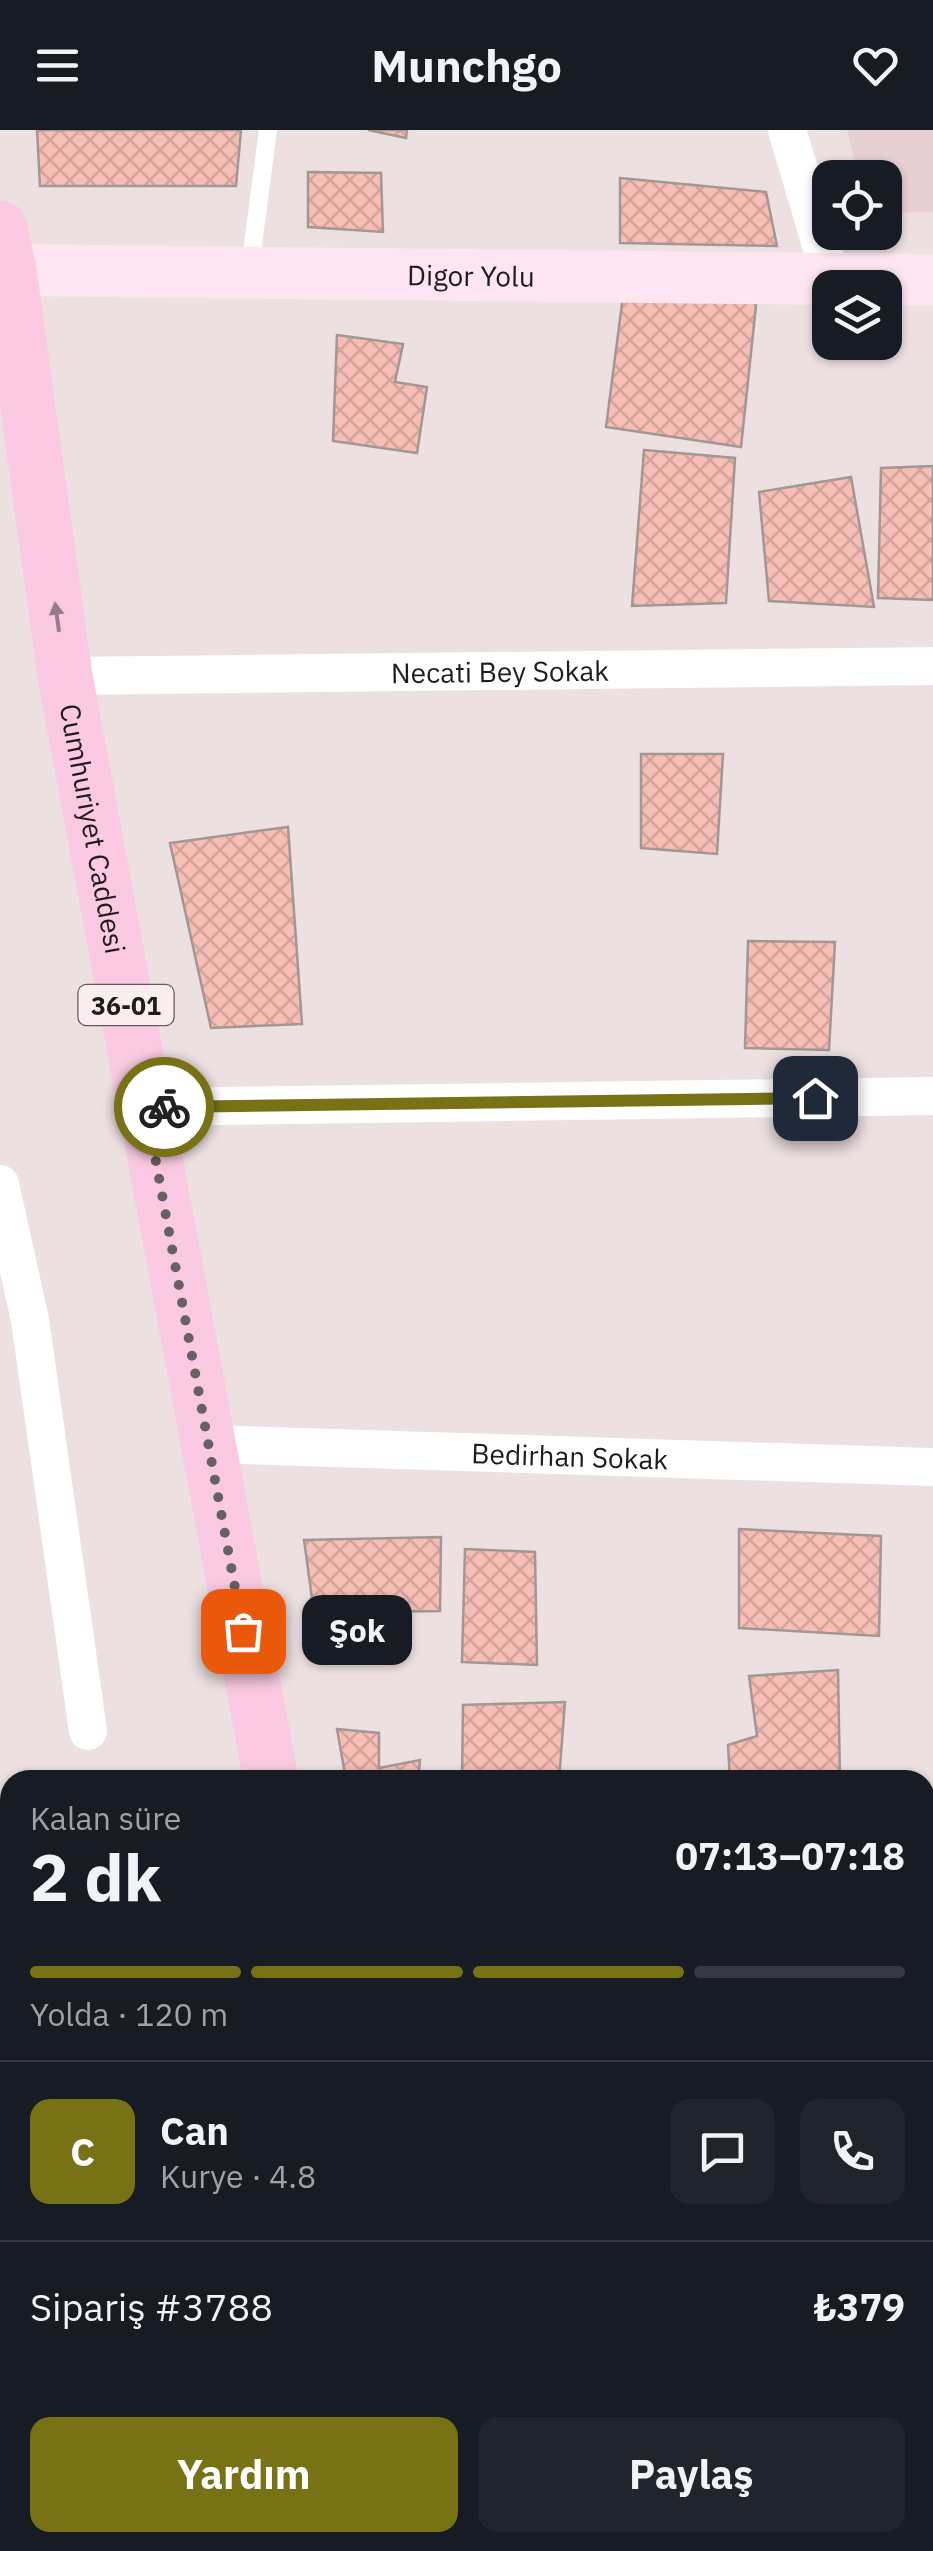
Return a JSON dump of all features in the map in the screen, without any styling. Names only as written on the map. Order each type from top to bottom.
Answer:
[{"type":"main road","name":"Digor Yolu","points":[[6,284],[250,272],[812,278]]},
{"type":"main road","name":"Digor Yolu","points":[[902,279],[933,280]]},
{"type":"main road","name":"Cumhuriyet Caddesi","points":[[6,284],[65,676],[269,1770]]},
{"type":"street","points":[[787,130],[829,270]]},
{"type":"street","name":"Necati Bey Sokak","points":[[65,676],[933,666]]},
{"type":"street","points":[[146,1108],[933,1096]]},
{"type":"street","points":[[0,1184],[30,1320],[88,1731]]},
{"type":"street","name":"Bedirhan Sokak","points":[[208,1444],[933,1467]]},
{"type":"lane","points":[[250,272],[268,130]]},
{"type":"shaded area","points":[[847,130],[933,130],[933,212],[902,213],[902,160],[855,160]]},
{"type":"building","points":[[37,130],[241,130],[236,186],[40,186]]},
{"type":"building","points":[[368,130],[407,130],[406,138]]},
{"type":"building","points":[[308,172],[381,173],[383,232],[308,227]]},
{"type":"building","points":[[620,178],[766,192],[777,246],[620,243]]},
{"type":"building","points":[[623,296],[757,296],[741,447],[606,427]]},
{"type":"building","points":[[337,335],[403,344],[395,382],[427,387],[417,453],[333,441]]},
{"type":"building","points":[[644,450],[735,458],[726,603],[632,606]]},
{"type":"building","points":[[933,466],[933,600],[878,598],[881,468]]},
{"type":"building","points":[[851,477],[874,607],[769,601],[759,492]]},
{"type":"building","points":[[641,754],[723,754],[717,854],[641,848]]},
{"type":"building","points":[[288,827],[302,1024],[211,1028],[170,843]]},
{"type":"building","points":[[748,941],[835,942],[829,1050],[745,1048]]},
{"type":"building","points":[[739,1529],[881,1536],[879,1636],[739,1628]]},
{"type":"building","points":[[441,1537],[440,1611],[314,1613],[304,1540]]},
{"type":"building","points":[[465,1549],[535,1552],[537,1665],[462,1662]]},
{"type":"building","points":[[838,1670],[840,1770],[729,1770],[728,1745],[757,1736],[749,1676]]},
{"type":"building","points":[[565,1702],[560,1770],[462,1770],[463,1705]]},
{"type":"building","points":[[337,1729],[379,1733],[379,1768],[420,1760],[419,1770],[344,1770]]},
{"type":"way so far","points":[[164,1107],[146,1108],[243,1631]]},
{"type":"place","name":"Şok","points":[[243,1631]]},
{"type":"route","points":[[164,1107],[815,1098]]}]
